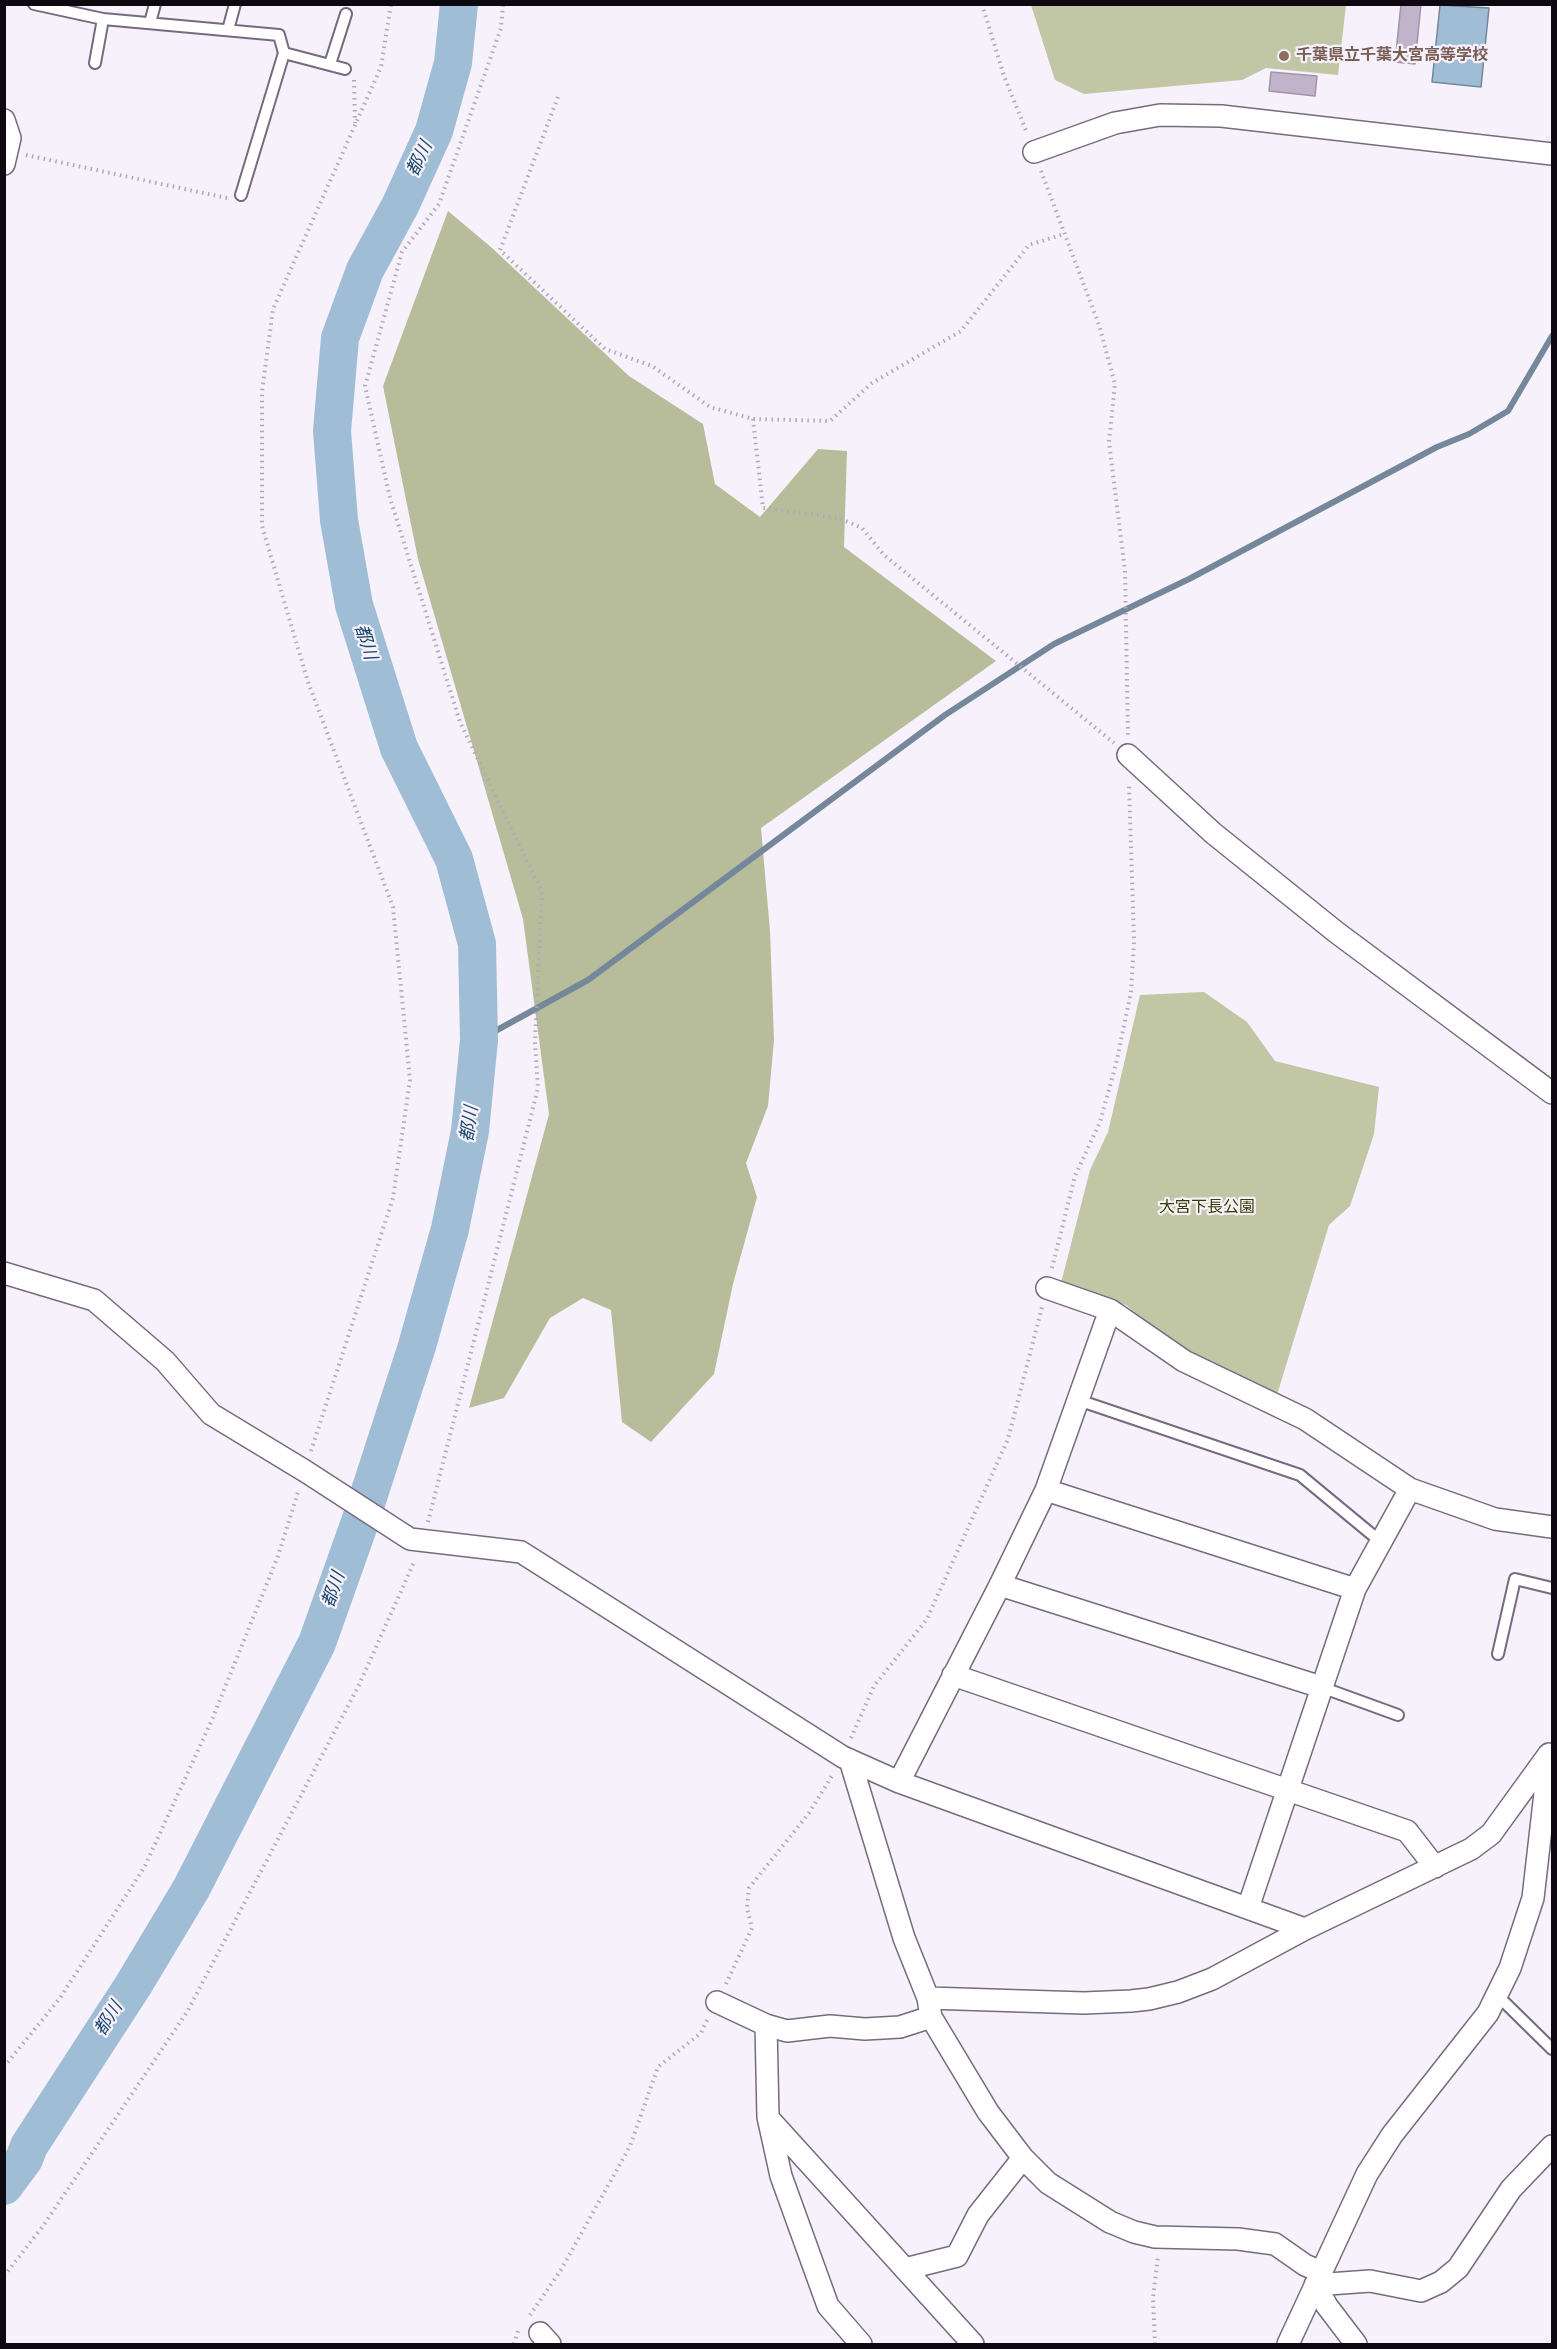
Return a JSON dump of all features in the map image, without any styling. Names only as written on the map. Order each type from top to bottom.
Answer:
[{"type":"street","points":[[1034,152],[1115,123],[1160,115],[1221,116],[1552,154]]},
{"type":"street","points":[[4,120],[10,138],[6,158]]},
{"type":"street","points":[[1128,755],[1213,833],[1336,932],[1552,1093]]},
{"type":"street","points":[[4,1273],[94,1300],[165,1361],[211,1414],[417,1540],[520,1552],[847,1758],[899,1782],[1305,1929]]},
{"type":"street","points":[[1047,1288],[1110,1310],[1184,1361],[1305,1419],[1410,1490],[1495,1519],[1552,1527]]},
{"type":"street","points":[[899,1782],[1046,1490],[1110,1310]]},
{"type":"street","points":[[1046,1490],[1355,1589]]},
{"type":"street","points":[[1248,1908],[1355,1589],[1410,1490]]},
{"type":"street","points":[[1000,1585],[1321,1688]]},
{"type":"street","points":[[953,1676],[1407,1831],[1435,1867]]},
{"type":"street","points":[[717,2002],[766,2025],[787,2031],[830,2026],[865,2029],[900,2027],[929,2007],[1084,2003],[1149,1999],[1178,1992],[1212,1979],[1305,1929],[1471,1849],[1491,1834],[1551,1750]]},
{"type":"street","points":[[1288,2344],[1367,2174],[1392,2135],[1488,2013],[1514,1959],[1533,1898],[1551,1750]]},
{"type":"street","points":[[847,1758],[904,1938],[929,2007],[988,2112],[1023,2158],[1048,2183],[1110,2222],[1134,2232],[1160,2238],[1248,2240],[1275,2244],[1305,2265],[1318,2279],[1327,2306],[1356,2344]]},
{"type":"street","points":[[766,2025],[768,2117],[781,2176],[828,2306],[861,2344]]},
{"type":"street","points":[[768,2117],[973,2344]]},
{"type":"street","points":[[1318,2279],[1370,2281],[1421,2291],[1441,2282],[1458,2268],[1511,2189],[1552,2146]]},
{"type":"street","points":[[905,2269],[957,2256],[978,2215],[1023,2158]]},
{"type":"lane","points":[[34,4],[103,19],[279,35],[284,54],[241,195]]},
{"type":"lane","points":[[150,23],[155,4]]},
{"type":"lane","points":[[228,30],[235,4]]},
{"type":"lane","points":[[330,64],[346,14]]},
{"type":"lane","points":[[95,63],[103,19]]},
{"type":"lane","points":[[284,54],[345,69]]},
{"type":"lane","points":[[1078,1400],[1300,1475],[1381,1542]]},
{"type":"lane","points":[[1498,1654],[1515,1579],[1552,1588]]},
{"type":"lane","points":[[1321,1688],[1398,1715]]},
{"type":"lane","points":[[1497,1995],[1552,2049]]},
{"type":"path","points":[[4,2067],[60,1998],[146,1866],[211,1722],[278,1556],[393,1198],[410,1080],[393,907],[308,682],[262,526],[262,392],[273,309],[381,67],[391,4]]},
{"type":"path","points":[[4,2276],[43,2226],[187,2012],[359,1685],[417,1540],[538,1088],[535,1042],[542,892],[460,722],[390,498],[365,386],[402,252],[439,204],[501,28],[503,4]]},
{"type":"path","points":[[982,4],[1004,76],[1100,325],[1114,384],[1109,442],[1125,571],[1128,755]]},
{"type":"path","points":[[345,69],[353,74],[355,126]]},
{"type":"path","points":[[558,97],[500,250],[605,349],[652,366],[710,407],[753,419],[830,421],[872,383],[961,332],[1029,246],[1064,234]]},
{"type":"path","points":[[6,158],[232,199],[241,195]]},
{"type":"path","points":[[753,419],[763,508],[839,518],[862,528],[884,555],[1128,755]]},
{"type":"path","points":[[514,2344],[518,2331],[561,2270],[630,2146],[658,2067],[701,2033],[717,2002],[752,1928],[747,1908],[749,1888],[810,1813],[847,1758]]},
{"type":"path","points":[[1155,2344],[1153,2298],[1160,2238]]},
{"type":"green space","points":[[1031,5],[1346,5],[1338,75],[1266,68],[1242,80],[1084,94],[1055,80]]},
{"type":"green space","points":[[448,211],[492,248],[629,376],[703,424],[715,484],[760,517],[818,449],[847,451],[844,547],[996,661],[761,828],[770,931],[774,1040],[768,1106],[746,1163],[757,1197],[733,1284],[714,1374],[651,1442],[622,1422],[611,1310],[583,1298],[550,1318],[504,1398],[469,1408],[549,1114],[523,919],[418,559],[383,386]]},
{"type":"green space","name":"大宮下長公園","points":[[1204,992],[1247,1022],[1275,1061],[1379,1087],[1374,1134],[1350,1206],[1329,1225],[1276,1398],[1192,1360],[1126,1305],[1061,1283],[1090,1170],[1108,1132],[1140,995]]},
{"type":"water","points":[[1440,5],[1489,8],[1481,87],[1432,82]]},
{"type":"building","points":[[1401,4],[1421,4],[1415,64],[1395,62]]},
{"type":"building","points":[[1271,72],[1317,76],[1315,96],[1269,91]]},
{"type":"waterway","name":"都川","points":[[4,2186],[24,2159],[29,2146],[134,1984],[191,1889],[317,1643],[361,1519],[417,1346],[450,1229],[470,1131],[479,1040],[477,944],[454,859],[399,748],[354,605],[339,520],[332,431],[340,338],[365,270],[400,206],[434,131],[453,63],[459,4]]},
{"type":"waterway","points":[[479,1040],[588,980],[945,715],[1054,644],[1189,579],[1437,447],[1469,434],[1508,411],[1552,336]]},
{"type":"place","name":"千葉県立千葉大宮高等学校","points":[[1284,56]]}]
